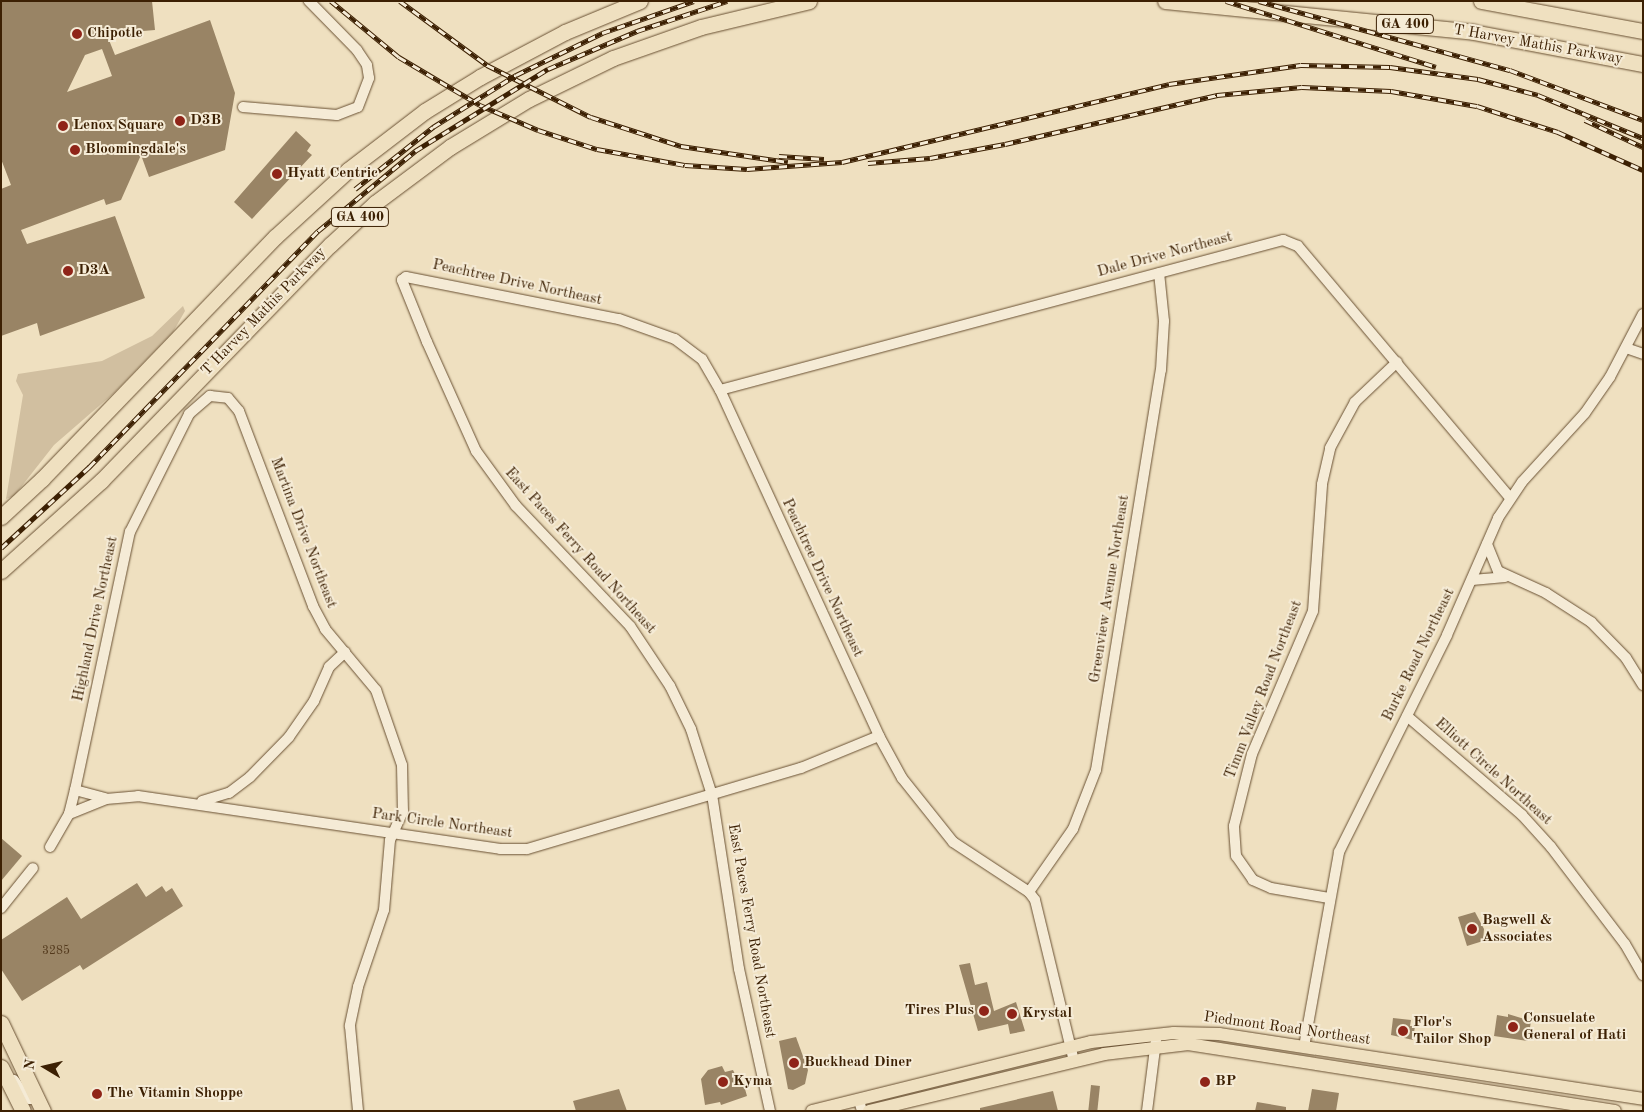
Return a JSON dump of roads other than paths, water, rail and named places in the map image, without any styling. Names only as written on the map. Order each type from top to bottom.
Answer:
[{"type":"highway","name":"GA 400","points":[[1,517],[42,479],[281,231],[360,160],[480,77],[558,35],[640,1]]},
{"type":"highway","name":"T Harvey Mathis Parkway","points":[[1,571],[101,480],[330,245],[376,203],[444,152],[529,99],[613,58],[701,27],[809,1]]},
{"type":"highway","name":"T Harvey Mathis Parkway","points":[[1165,1],[1463,31],[1643,64]]},
{"type":"highway","points":[[1481,1],[1643,31]]},
{"type":"highway","points":[[1,1023],[43,1111]]},
{"type":"highway","points":[[1,1067],[23,1111]]},
{"type":"main road","name":"Piedmont Road Northeast","points":[[812,1111],[859,1107],[1071,1047],[1219,1034],[1643,1099]]},
{"type":"main road","name":"Piedmont Road Northeast","points":[[869,1111],[1156,1041],[1218,1046],[1565,1106],[1615,1111]]},
{"type":"street","points":[[243,107],[337,115],[358,106],[369,78],[366,65],[357,50],[309,1]]},
{"type":"street","name":"Dale Drive Northeast","points":[[720,390],[1277,240],[1290,241],[1397,362],[1510,498]]},
{"type":"street","name":"Greenview Avenue Northeast","points":[[1029,892],[1073,829],[1096,770],[1161,370],[1164,321],[1158,273]]},
{"type":"street","name":"Peachtree Drive Northeast","points":[[402,280],[419,278],[646,327],[693,350],[720,390],[879,736],[902,778],[942,831],[966,852],[1029,892]]},
{"type":"street","name":"East Paces Ferry Road Northeast","points":[[402,280],[451,402],[476,451],[516,506],[610,603],[647,650],[691,728],[712,795],[739,969],[770,1111]]},
{"type":"street","name":"Burke Road Northeast","points":[[1304,1047],[1329,898],[1339,852],[1510,498],[1585,413],[1626,348],[1643,314]]},
{"type":"street","points":[[1626,348],[1643,354]]},
{"type":"street","name":"Timm Valley Road Northeast","points":[[1329,898],[1271,888],[1253,880],[1236,856],[1234,826],[1252,754],[1313,611],[1322,484],[1330,448],[1355,402],[1397,362]]},
{"type":"street","name":"Martina Drive Northeast","points":[[221,395],[239,411],[313,606],[345,652],[376,690],[396,740],[402,765],[403,812],[392,833],[384,910],[358,988],[350,1026],[358,1111]]},
{"type":"street","name":"Highland Drive Northeast","points":[[50,847],[69,814],[130,532],[189,414],[204,399],[221,395]]},
{"type":"street","points":[[1487,544],[1494,565],[1505,577],[1546,593],[1591,622],[1626,658],[1643,685]]},
{"type":"street","points":[[1472,580],[1505,577]]},
{"type":"street","points":[[181,801],[218,798],[250,777],[300,725],[329,667],[345,652]]},
{"type":"street","name":"Elliott Circle Northeast","points":[[1406,716],[1522,815],[1552,847],[1625,944],[1643,975]]},
{"type":"street","name":"Park Circle Northeast","points":[[69,814],[106,798],[122,795],[181,801],[392,833],[527,849],[801,768],[879,736]]},
{"type":"street","name":"Park Circle Northeast","points":[[75,790],[106,798]]},
{"type":"street","points":[[1,908],[33,868]]},
{"type":"street","points":[[1029,892],[1039,909],[1074,1061]]},
{"type":"street","points":[[1146,1111],[1156,1041]]},
{"type":"street","points":[[1,1061],[25,1096],[36,1096]]},
{"type":"street","points":[[1565,1106],[1566,1087]]},
{"type":"railway","points":[[331,1],[399,57],[480,105],[538,130],[597,149],[685,165],[747,169],[842,162],[1169,84],[1301,65],[1390,67],[1478,79],[1538,95],[1643,138]]},
{"type":"railway","points":[[400,1],[487,65],[591,117],[681,146],[788,162]]},
{"type":"railway","points":[[355,189],[433,127],[516,75],[602,33],[694,1]]},
{"type":"railway","points":[[1,548],[89,467],[318,231],[415,151],[548,69],[637,31],[727,1]]},
{"type":"railway","points":[[1226,1],[1436,67]]},
{"type":"railway","points":[[1259,1],[1510,70],[1643,120]]},
{"type":"railway","points":[[868,163],[930,158],[1005,144],[1217,95],[1302,87],[1391,91],[1477,106],[1558,132],[1643,170]]},
{"type":"railway","points":[[1585,120],[1643,147]]},
{"type":"railway","points":[[779,156],[824,159]]},
{"type":"place","name":"Chipotle","points":[[77,34]]},
{"type":"place","name":"D3B","points":[[180,121]]},
{"type":"place","name":"Lenox Square","points":[[63,126]]},
{"type":"place","name":"Bloomingdale's","points":[[75,150]]},
{"type":"place","name":"Hyatt Centric","points":[[277,174]]},
{"type":"place","name":"D3A","points":[[68,271]]},
{"type":"place","name":"Bagwell & Associates","points":[[1472,929]]},
{"type":"place","name":"Tires Plus","points":[[984,1011]]},
{"type":"place","name":"Krystal","points":[[1012,1014]]},
{"type":"place","name":"Consuelate General of Hati","points":[[1513,1027]]},
{"type":"place","name":"Flor's Tailor Shop","points":[[1403,1031]]},
{"type":"place","name":"Buckhead Diner","points":[[794,1063]]},
{"type":"place","name":"Kyma","points":[[723,1082]]},
{"type":"place","name":"BP","points":[[1205,1082]]},
{"type":"place","name":"The Vitamin Shoppe","points":[[97,1094]]}]
